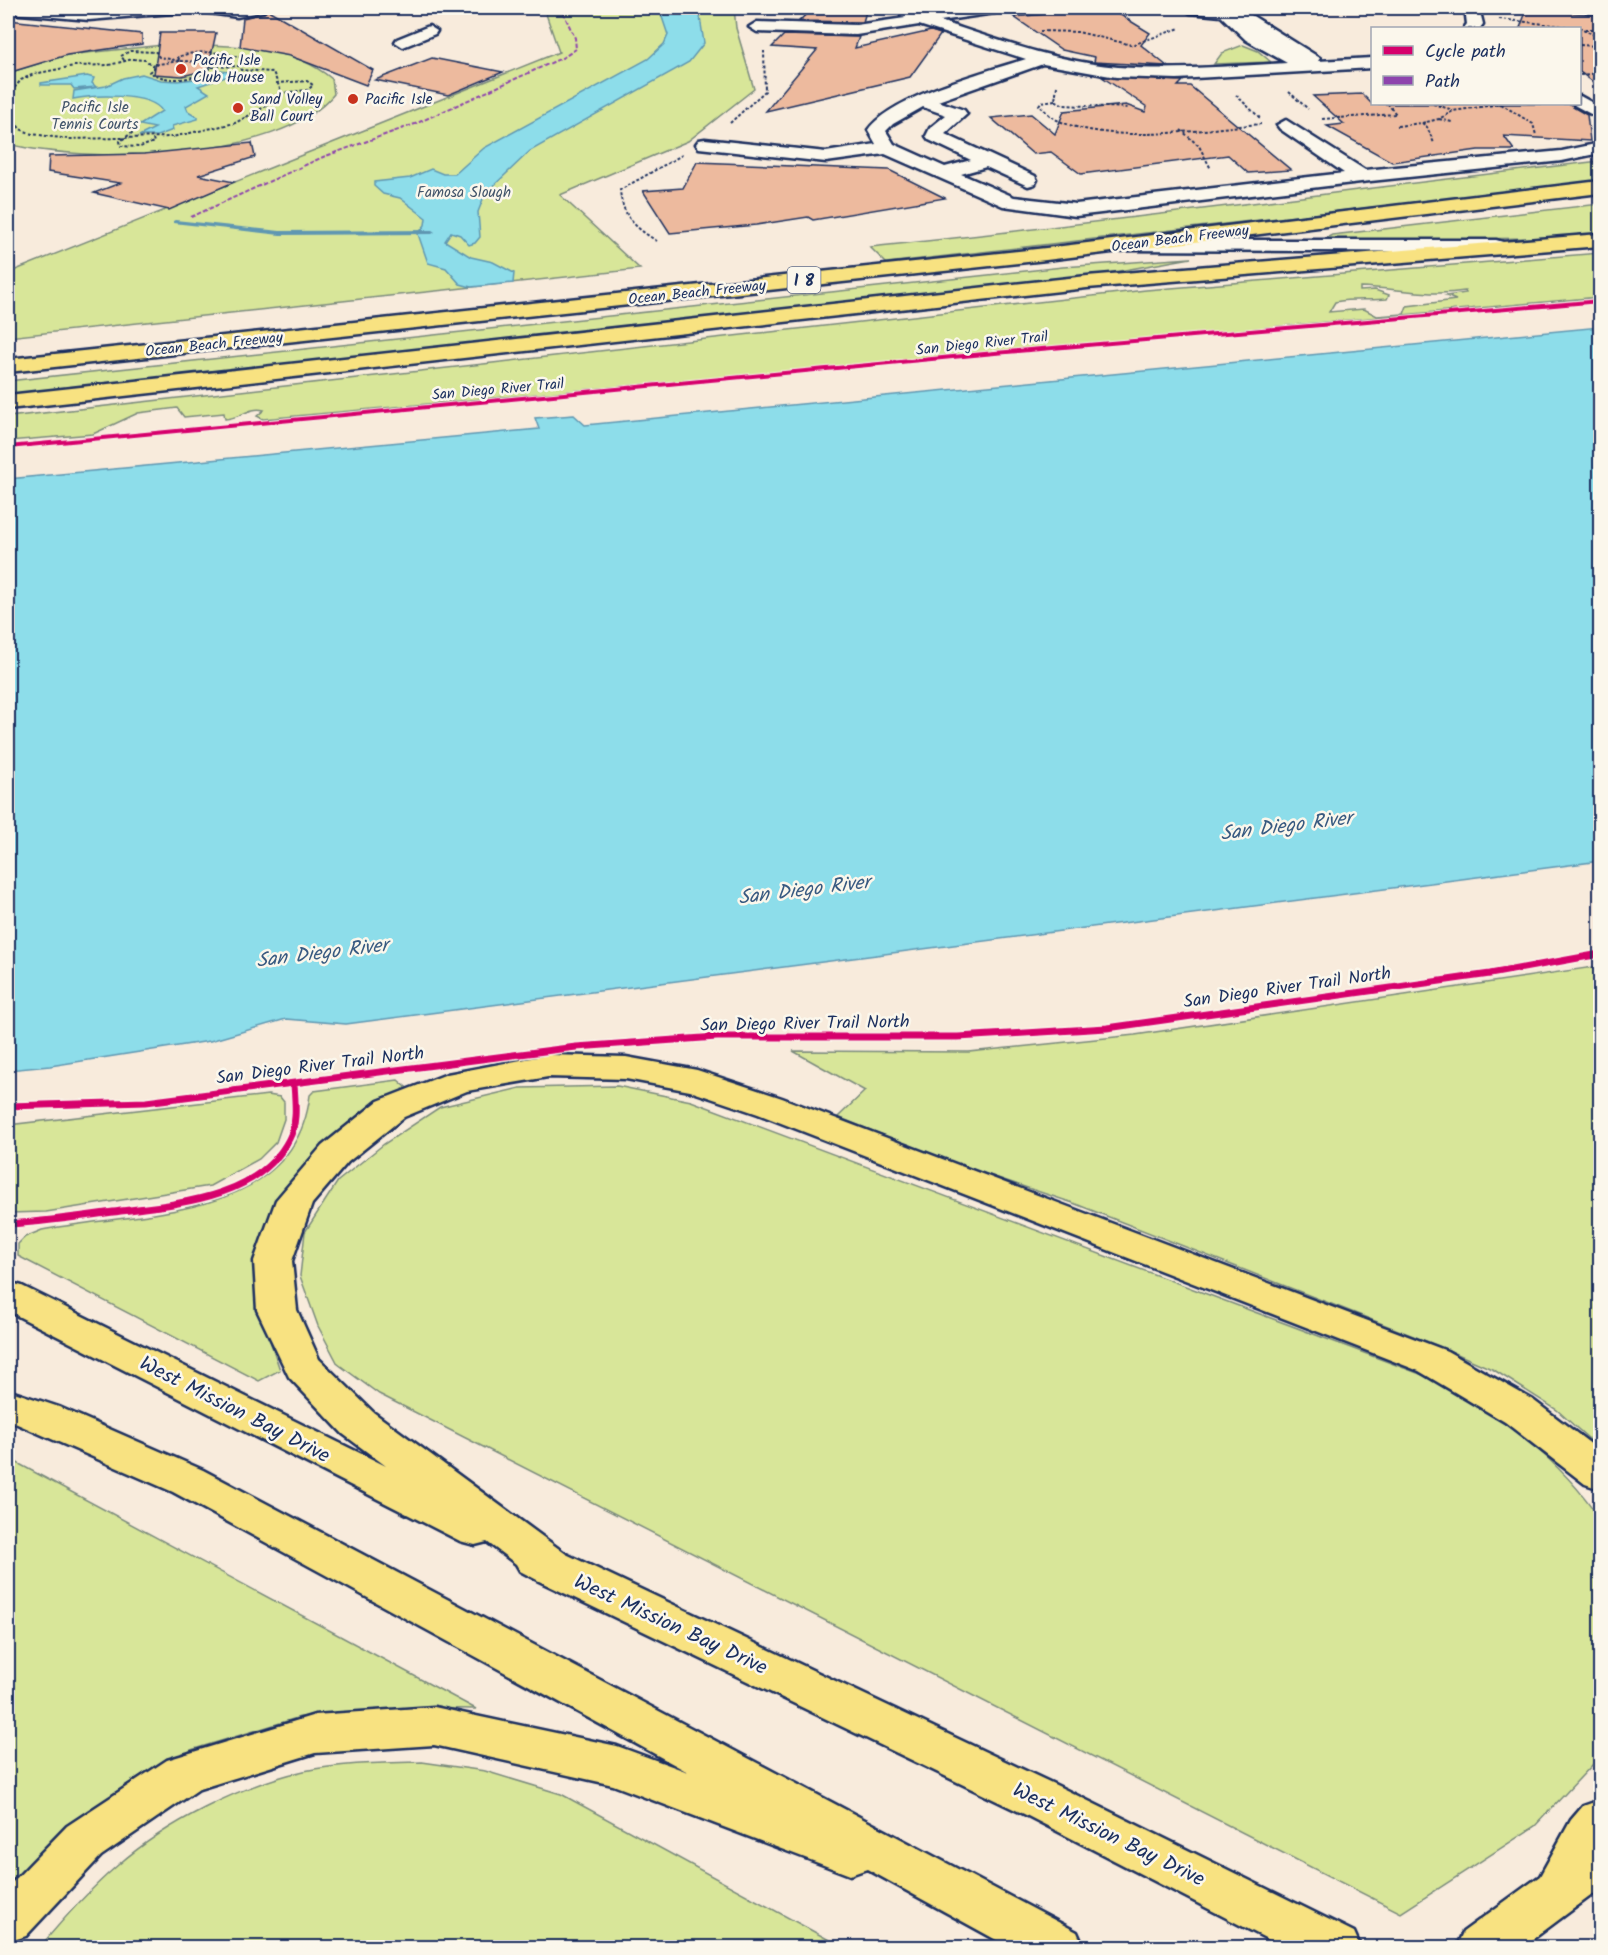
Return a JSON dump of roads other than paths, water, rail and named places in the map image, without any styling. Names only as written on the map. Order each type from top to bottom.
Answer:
[{"type":"main road","name":"Ocean Beach Freeway","points":[[8,366],[1114,246],[1600,187]]},
{"type":"main road","name":"Ocean Beach Freeway","points":[[8,402],[1087,282],[1600,240]]},
{"type":"main road","points":[[554,1569],[358,1423],[303,1367],[277,1310],[273,1261],[296,1200],[335,1154],[391,1109],[459,1082],[548,1066],[626,1068],[697,1081],[770,1106],[1422,1357],[1519,1411],[1600,1473]]},
{"type":"main road","name":"West Mission Bay Drive","points":[[8,1295],[554,1569],[1031,1794],[1336,1947]]},
{"type":"main road","points":[[8,1405],[45,1418],[188,1481],[1059,1947]]},
{"type":"main road","points":[[8,1920],[84,1841],[184,1774],[315,1734],[434,1726],[617,1766],[975,1901]]},
{"type":"main road","points":[[1555,1896],[1588,1835],[1600,1821]]},
{"type":"main road","points":[[1481,1947],[1555,1896],[1600,1861]]},
{"type":"street","points":[[9,8],[88,15],[190,8]]},
{"type":"street","points":[[201,8],[216,12],[244,12],[259,8]]},
{"type":"street","points":[[899,8],[920,20],[1042,59],[1116,72],[1146,73],[1371,63]]},
{"type":"street","points":[[757,27],[855,30],[996,8]]},
{"type":"street","points":[[1190,8],[1231,11],[1250,8]]},
{"type":"street","points":[[1472,8],[1475,24],[1473,27]]},
{"type":"street","points":[[1231,11],[1228,17],[1252,37],[1292,60],[1311,65]]},
{"type":"street","points":[[404,42],[429,31]]},
{"type":"street","points":[[887,148],[877,130],[887,118],[1042,59]]},
{"type":"street","points":[[924,102],[958,114],[936,132],[935,136],[1028,180]]},
{"type":"street","points":[[1581,102],[1600,114]]},
{"type":"street","points":[[1286,125],[1361,176]]},
{"type":"street","points":[[705,144],[826,157],[887,148],[1010,202],[1076,210],[1361,176],[1562,156],[1600,148]]},
{"type":"street","points":[[942,173],[988,161]]},
{"type":"street","points":[[1114,246],[1510,246]]},
{"type":"water","points":[[659,8],[697,8],[699,11],[704,43],[689,62],[530,151],[485,194],[478,212],[480,237],[475,243],[469,245],[460,235],[451,232],[445,241],[471,257],[493,262],[514,273],[513,283],[471,287],[460,284],[446,268],[428,263],[418,234],[425,225],[426,218],[400,198],[383,194],[374,186],[374,182],[410,178],[431,169],[443,174],[455,174],[484,148],[648,59],[664,44],[668,35]]},
{"type":"water","points":[[221,71],[238,73],[198,86],[209,93],[186,106],[188,111],[198,119],[172,126],[173,130],[157,136],[139,136],[155,128],[140,125],[162,111],[156,105],[120,96],[73,99],[74,91],[106,86],[123,78],[142,74],[161,80],[177,81],[195,79]]},
{"type":"water","points":[[87,76],[94,78],[92,83],[96,87],[74,89],[71,85],[41,85],[41,83]]},
{"type":"water","name":"San Diego River","points":[[1600,327],[1600,861],[346,1024],[286,1019],[210,1041],[50,1066],[8,1070],[8,479],[539,429],[535,418],[574,415],[585,425]]},
{"type":"waterway","points":[[175,222],[280,233],[432,232]]},
{"type":"place","name":"Pacific Isle Club House","points":[[181,69]]},
{"type":"place","name":"Pacific Isle","points":[[353,99]]},
{"type":"place","name":"Sand Volley Ball Court","points":[[238,108]]},
{"type":"park label","name":"Pacific Isle Tennis Courts","points":[[95,116]]},
{"type":"park label","name":"Famosa Slough","points":[[464,192]]}]
